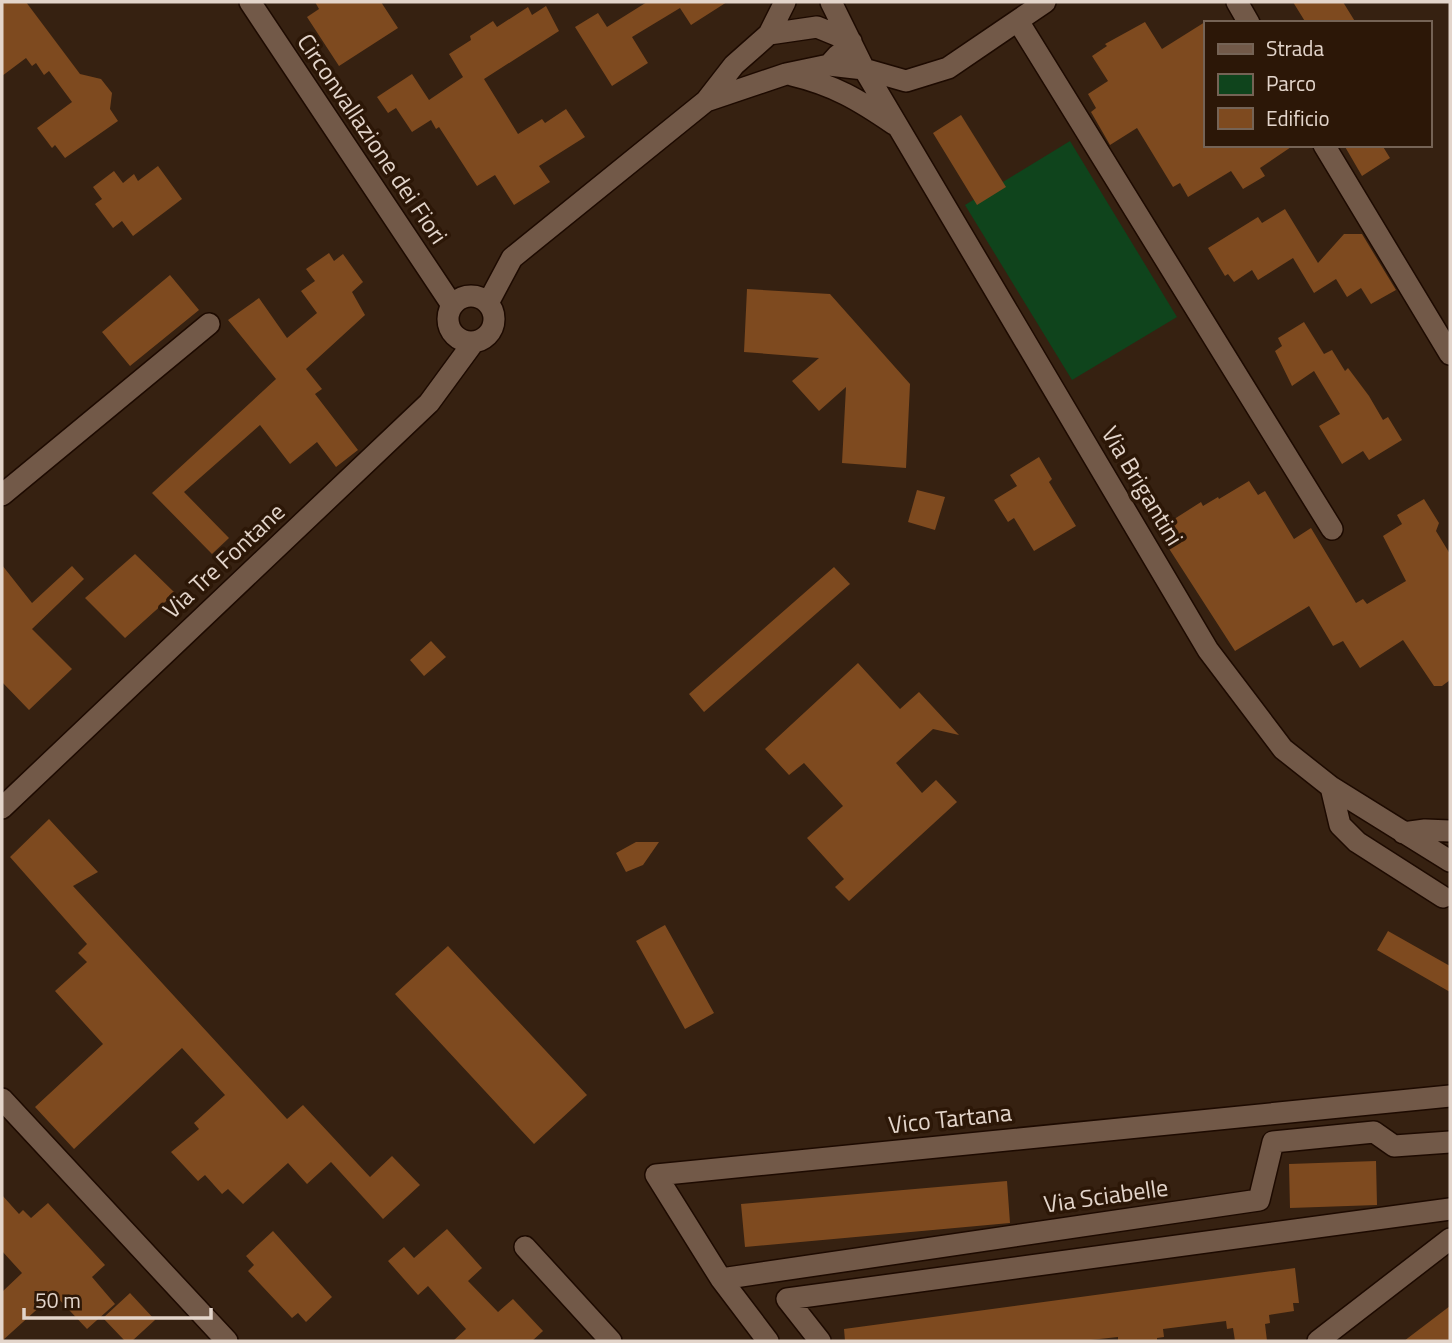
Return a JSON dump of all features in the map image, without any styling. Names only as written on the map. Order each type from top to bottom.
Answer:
[{"type":"street","name":"Circonvallazione dei Fiori","points":[[250,2],[452,305]]},
{"type":"street","points":[[488,303],[512,258],[706,101],[734,65],[769,34],[785,2]]},
{"type":"street","name":"Via Brigantini","points":[[831,2],[864,69],[1208,650],[1283,749],[1331,787],[1450,861]]},
{"type":"street","points":[[706,101],[786,74],[829,65],[864,69],[906,81],[948,68],[1045,2]]},
{"type":"street","points":[[1237,2],[1248,21]]},
{"type":"street","points":[[1018,21],[1332,529]]},
{"type":"street","points":[[769,34],[817,27],[851,41],[829,65]]},
{"type":"street","points":[[786,74],[824,83],[847,93],[899,127]]},
{"type":"street","points":[[1325,147],[1450,354]]},
{"type":"street","points":[[464,296],[472,296],[488,303],[494,314],[492,331],[487,337],[473,343],[463,342],[449,330],[448,313],[452,305],[464,296]]},
{"type":"street","points":[[2,495],[209,324]]},
{"type":"street","name":"Via Tre Fontane","points":[[2,808],[429,403],[473,343]]},
{"type":"street","points":[[1331,787],[1340,825],[1357,842],[1443,897]]},
{"type":"street","points":[[1404,833],[1450,831]]},
{"type":"street","name":"Vico Tartana","points":[[768,1341],[722,1279],[656,1175],[1450,1096]]},
{"type":"street","points":[[2,1099],[227,1341]]},
{"type":"street","name":"Via Sciabelle","points":[[722,1279],[1259,1200],[1273,1142],[1374,1132],[1394,1146],[1450,1142]]},
{"type":"street","points":[[820,1341],[787,1299],[1450,1209]]},
{"type":"street","points":[[1318,1341],[1450,1239]]},
{"type":"street","points":[[525,1247],[611,1341]]},
{"type":"green space","points":[[1070,141],[1177,317],[1072,380],[965,205]]},
{"type":"building","points":[[2,2],[26,2],[80,74],[101,79],[112,93],[110,109],[118,121],[65,158],[55,145],[52,148],[37,128],[72,102],[49,71],[44,75],[36,63],[32,66],[26,58],[2,76]]},
{"type":"building","points":[[315,2],[381,2],[398,28],[339,66],[307,17],[319,9]]},
{"type":"building","points":[[647,2],[727,2],[691,25],[680,8],[632,37],[648,63],[612,86],[575,27],[598,13],[607,27]]},
{"type":"building","points":[[1293,2],[1343,2],[1355,21],[1305,21]]},
{"type":"building","points":[[546,6],[559,31],[484,79],[518,134],[542,119],[545,123],[566,109],[585,137],[539,166],[550,182],[514,205],[495,175],[477,186],[439,127],[436,129],[431,120],[412,132],[396,108],[388,113],[377,97],[412,74],[429,100],[463,77],[449,54],[471,40],[470,36],[493,21],[497,27],[528,7],[532,15]]},
{"type":"building","points":[[1145,22],[1162,49],[1204,23],[1204,147],[1291,147],[1260,168],[1265,176],[1243,189],[1231,171],[1188,197],[1180,183],[1173,187],[1137,128],[1110,145],[1091,112],[1096,108],[1088,94],[1108,81],[1092,56],[1107,46],[1105,44]]},
{"type":"building","points":[[961,115],[1006,187],[977,205],[933,133]]},
{"type":"building","points":[[1345,147],[1383,147],[1390,158],[1362,176]]},
{"type":"building","points":[[158,166],[182,199],[133,236],[122,221],[113,228],[95,204],[102,199],[93,187],[114,171],[123,183],[134,174],[138,181]]},
{"type":"building","points":[[1285,209],[1318,263],[1344,234],[1362,234],[1396,290],[1371,304],[1361,288],[1347,297],[1336,279],[1314,293],[1293,258],[1258,280],[1252,270],[1234,282],[1228,274],[1225,276],[1208,248],[1258,217],[1262,223]]},
{"type":"building","points":[[329,253],[334,261],[343,254],[363,282],[352,292],[365,315],[306,369],[322,389],[315,394],[358,450],[336,467],[317,442],[290,464],[260,425],[184,492],[229,538],[212,554],[152,493],[276,379],[228,320],[259,298],[287,338],[317,313],[301,291],[315,281],[306,269]]},
{"type":"building","points":[[170,275],[199,310],[130,366],[102,332]]},
{"type":"building","points":[[747,289],[830,294],[910,384],[906,468],[842,463],[846,387],[819,411],[792,381],[819,358],[744,352]]},
{"type":"building","points":[[1304,322],[1324,354],[1332,350],[1345,371],[1348,368],[1369,396],[1383,420],[1388,417],[1402,440],[1369,460],[1363,451],[1342,464],[1319,426],[1340,414],[1314,371],[1292,386],[1275,351],[1282,346],[1278,338]]},
{"type":"building","points":[[1039,457],[1052,479],[1049,482],[1076,526],[1034,551],[1014,518],[1008,522],[994,500],[1017,486],[1010,475]]},
{"type":"building","points":[[1249,481],[1258,495],[1265,491],[1294,539],[1311,528],[1356,603],[1363,599],[1367,604],[1406,581],[1383,536],[1402,524],[1397,515],[1424,499],[1439,523],[1436,531],[1450,554],[1450,680],[1442,686],[1434,686],[1403,640],[1360,668],[1343,641],[1333,646],[1309,606],[1235,651],[1157,530],[1201,502],[1203,506],[1218,497],[1219,499]]},
{"type":"building","points":[[917,490],[945,497],[935,530],[908,522]]},
{"type":"building","points":[[135,554],[175,593],[125,638],[85,598]]},
{"type":"building","points":[[2,565],[32,603],[72,566],[84,579],[32,629],[72,669],[29,710],[2,682]]},
{"type":"building","points":[[834,567],[850,584],[704,712],[689,694]]},
{"type":"building","points":[[431,641],[446,657],[424,676],[410,660]]},
{"type":"building","points":[[858,663],[900,709],[919,692],[959,735],[933,729],[896,763],[922,793],[936,780],[957,802],[849,901],[835,887],[844,879],[807,838],[843,806],[804,763],[789,775],[765,749]]},
{"type":"building","points":[[49,819],[98,872],[73,886],[287,1119],[303,1105],[370,1177],[392,1156],[420,1185],[383,1219],[331,1162],[307,1184],[288,1163],[243,1204],[228,1189],[222,1194],[205,1175],[198,1181],[171,1152],[199,1129],[194,1123],[225,1095],[182,1048],[74,1149],[35,1107],[103,1044],[55,991],[87,962],[78,953],[87,944],[10,857]]},
{"type":"building","points":[[636,842],[659,842],[643,865],[626,872],[616,853]]},
{"type":"building","points":[[665,925],[714,1013],[685,1029],[636,941]]},
{"type":"building","points":[[1388,931],[1450,966],[1450,992],[1377,950]]},
{"type":"building","points":[[448,946],[587,1095],[534,1144],[395,994]]},
{"type":"building","points":[[1376,1161],[1377,1205],[1290,1208],[1289,1164]]},
{"type":"building","points":[[1007,1181],[1010,1223],[745,1247],[741,1204]]},
{"type":"building","points":[[2,1195],[19,1214],[23,1210],[31,1218],[48,1203],[105,1265],[92,1277],[115,1304],[87,1329],[54,1294],[2,1341],[2,1292],[22,1273],[2,1251]]},
{"type":"building","points":[[447,1229],[482,1268],[468,1281],[498,1312],[513,1299],[543,1331],[532,1341],[453,1341],[466,1329],[428,1286],[418,1295],[388,1261],[404,1247],[414,1258]]},
{"type":"building","points":[[273,1231],[332,1297],[306,1322],[298,1313],[292,1318],[248,1271],[254,1265],[246,1256]]},
{"type":"building","points":[[1295,1268],[1299,1303],[1293,1303],[1294,1311],[1269,1315],[1270,1323],[1265,1324],[1267,1341],[1235,1341],[1233,1328],[1227,1329],[1226,1321],[1163,1329],[1164,1337],[1157,1338],[1157,1341],[1118,1341],[1118,1337],[1081,1341],[845,1341],[844,1329]]},
{"type":"building","points":[[130,1293],[155,1320],[132,1341],[125,1341],[103,1318]]},
{"type":"building","points":[[1450,1306],[1450,1341],[1404,1341]]}]
